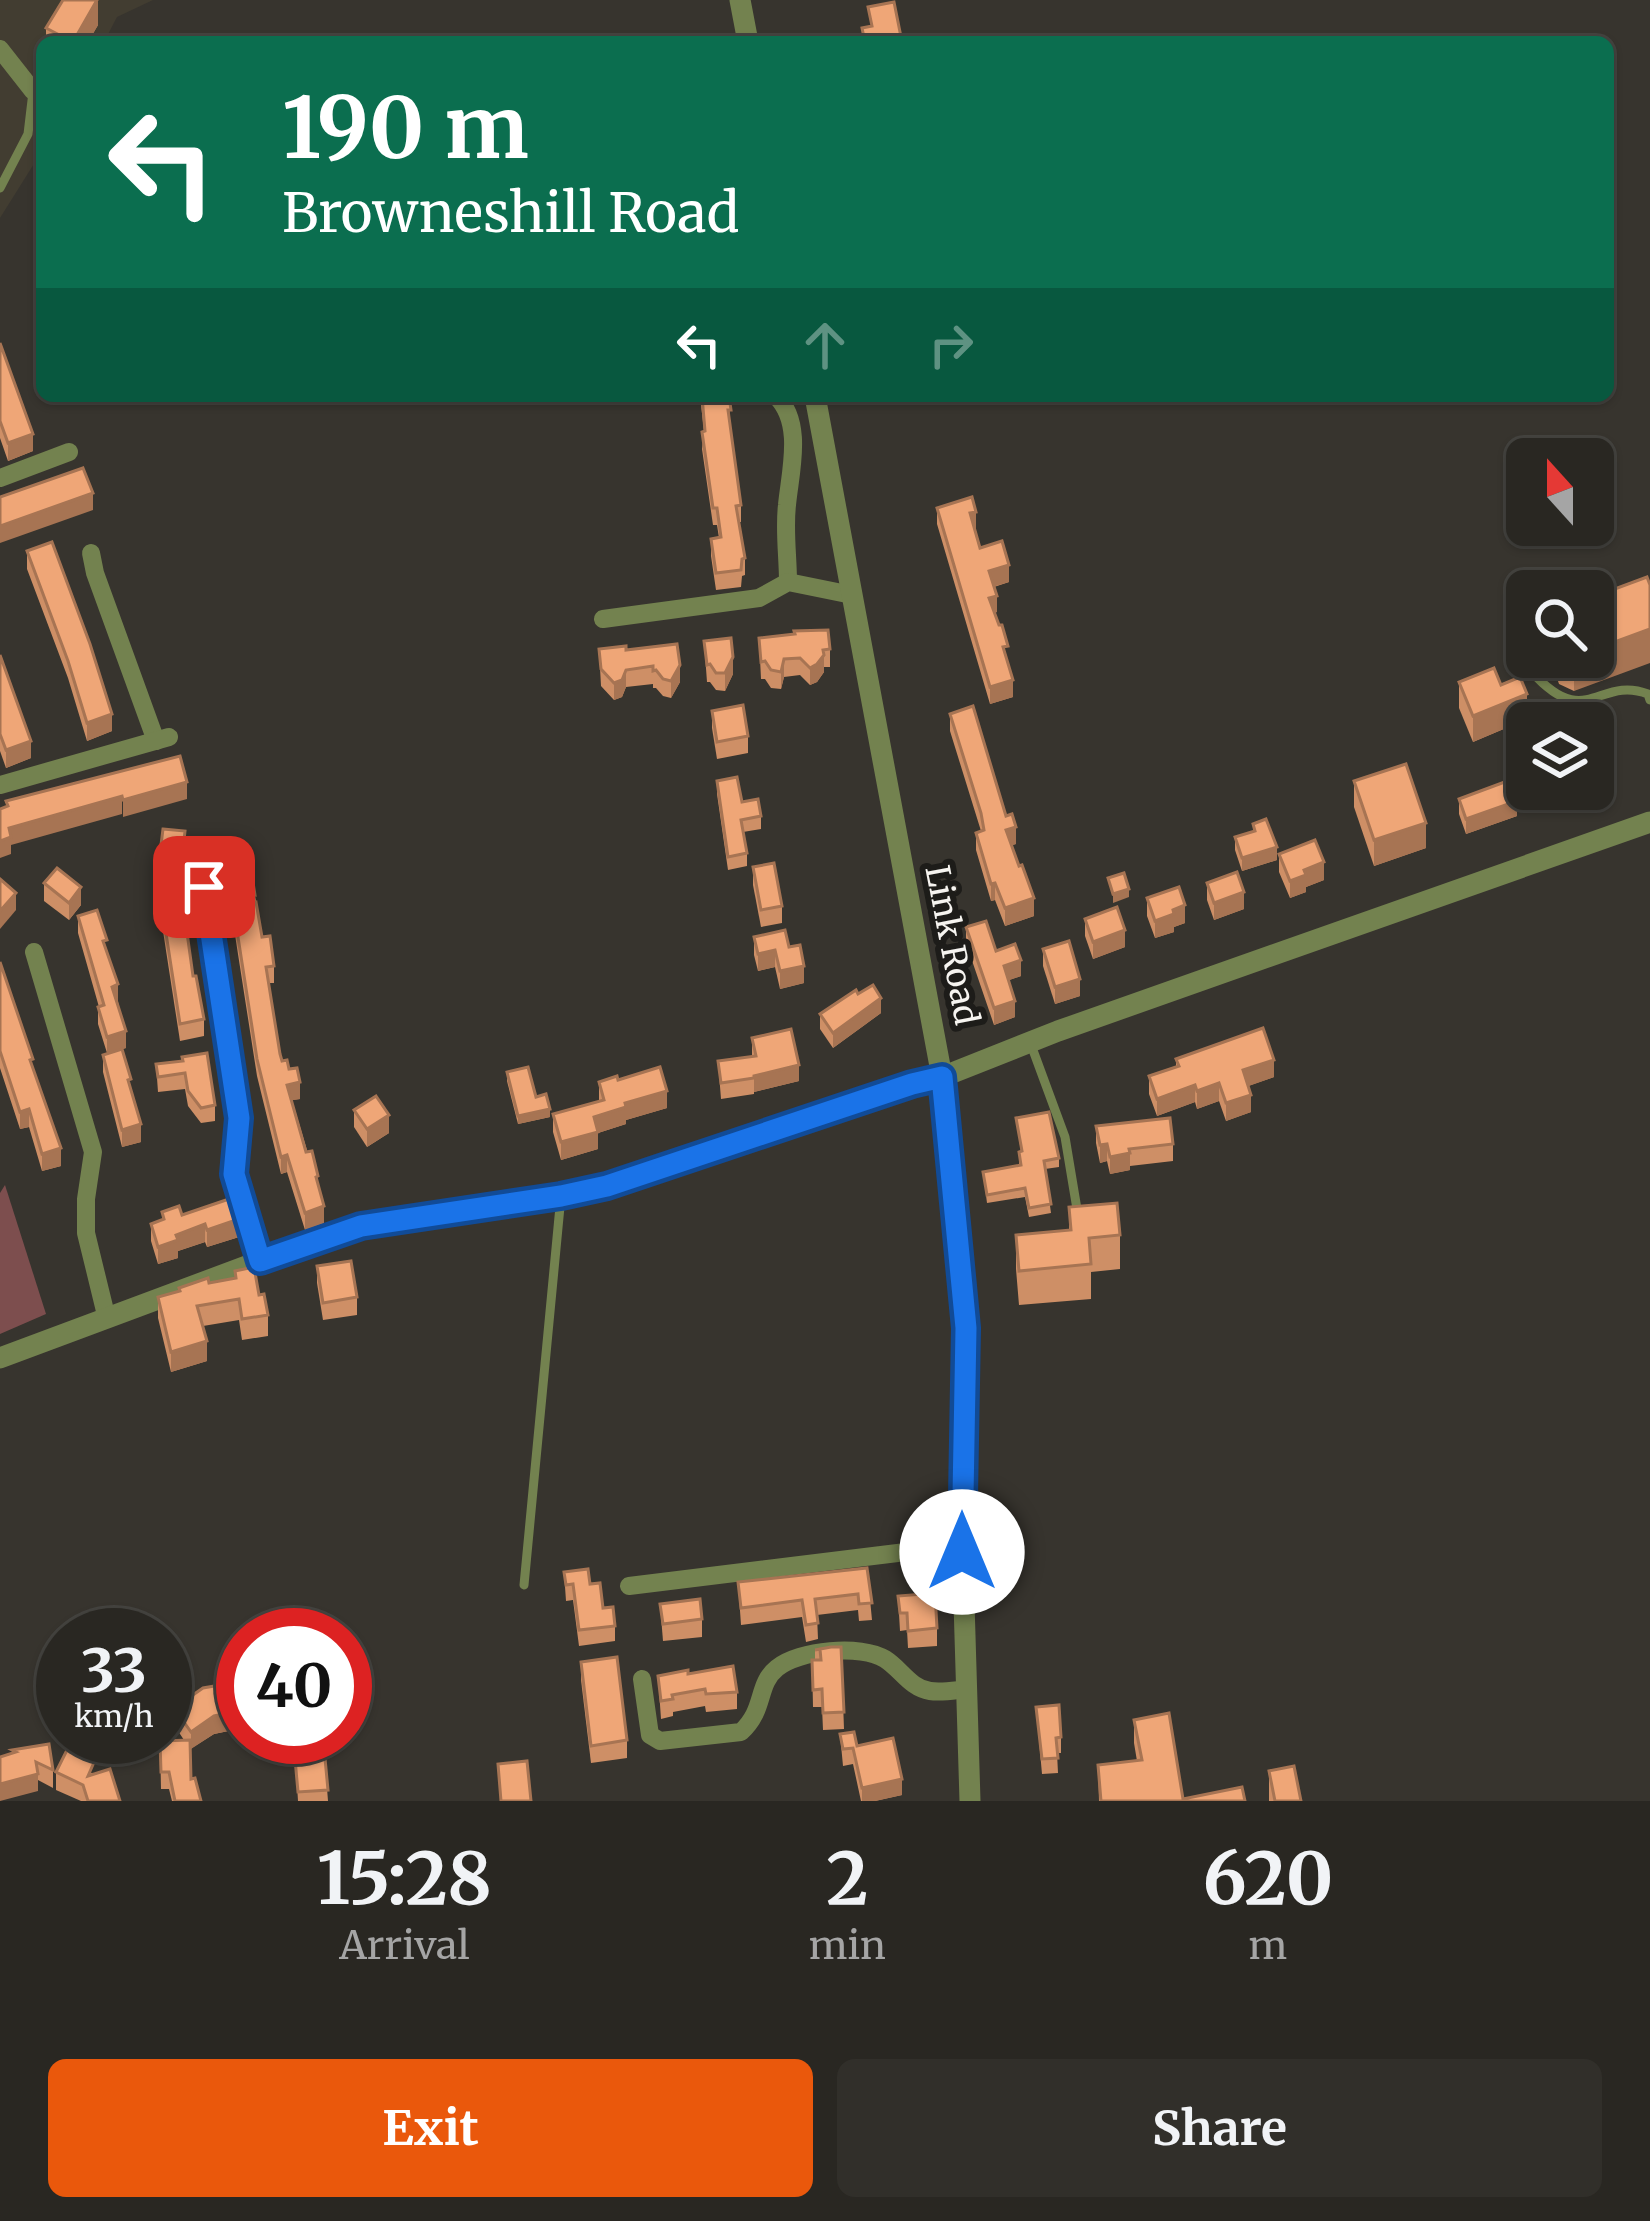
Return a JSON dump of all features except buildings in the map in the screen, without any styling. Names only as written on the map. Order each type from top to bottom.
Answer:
[{"type":"street","points":[[740,0],[747,36]]},
{"type":"street","points":[[0,49],[33,92]]},
{"type":"street","points":[[783,402],[794,463],[786,508],[788,582]]},
{"type":"street","name":"Link Road","points":[[816,402],[942,1077],[966,1328],[962,1552],[970,1801]]},
{"type":"street","points":[[0,478],[69,452]]},
{"type":"street","points":[[0,785],[163,739],[91,553]]},
{"type":"street","points":[[603,619],[759,598],[788,582],[852,595]]},
{"type":"street","points":[[0,1358],[361,1226],[607,1186],[942,1077],[1650,822]]},
{"type":"street","points":[[237,865],[214,866],[204,887],[239,1118],[234,1174],[260,1261]]},
{"type":"street","points":[[34,952],[93,1153],[86,1233],[107,1319]]},
{"type":"street","points":[[629,1586],[922,1550],[962,1552]]},
{"type":"street","points":[[642,1679],[650,1735],[660,1741],[742,1732],[760,1708],[765,1681],[775,1670],[827,1651],[870,1652],[929,1691],[968,1689]]},
{"type":"lane","points":[[0,188],[28,134],[33,92]]},
{"type":"lane","points":[[1537,678],[1553,695],[1578,702],[1633,688],[1648,694],[1650,700]]},
{"type":"lane","points":[[1030,1042],[1065,1137],[1080,1228]]},
{"type":"lane","points":[[524,1585],[561,1196]]},
{"type":"shaded area","points":[[0,0],[153,0],[117,17],[107,36],[36,36],[36,161],[0,218]]},
{"type":"shaded area","points":[[5,1185],[46,1314],[0,1334],[0,1193]]},
{"type":"route","points":[[204,887],[239,1118],[234,1174],[260,1261],[361,1226],[607,1186],[942,1077],[966,1328],[962,1552]]}]
